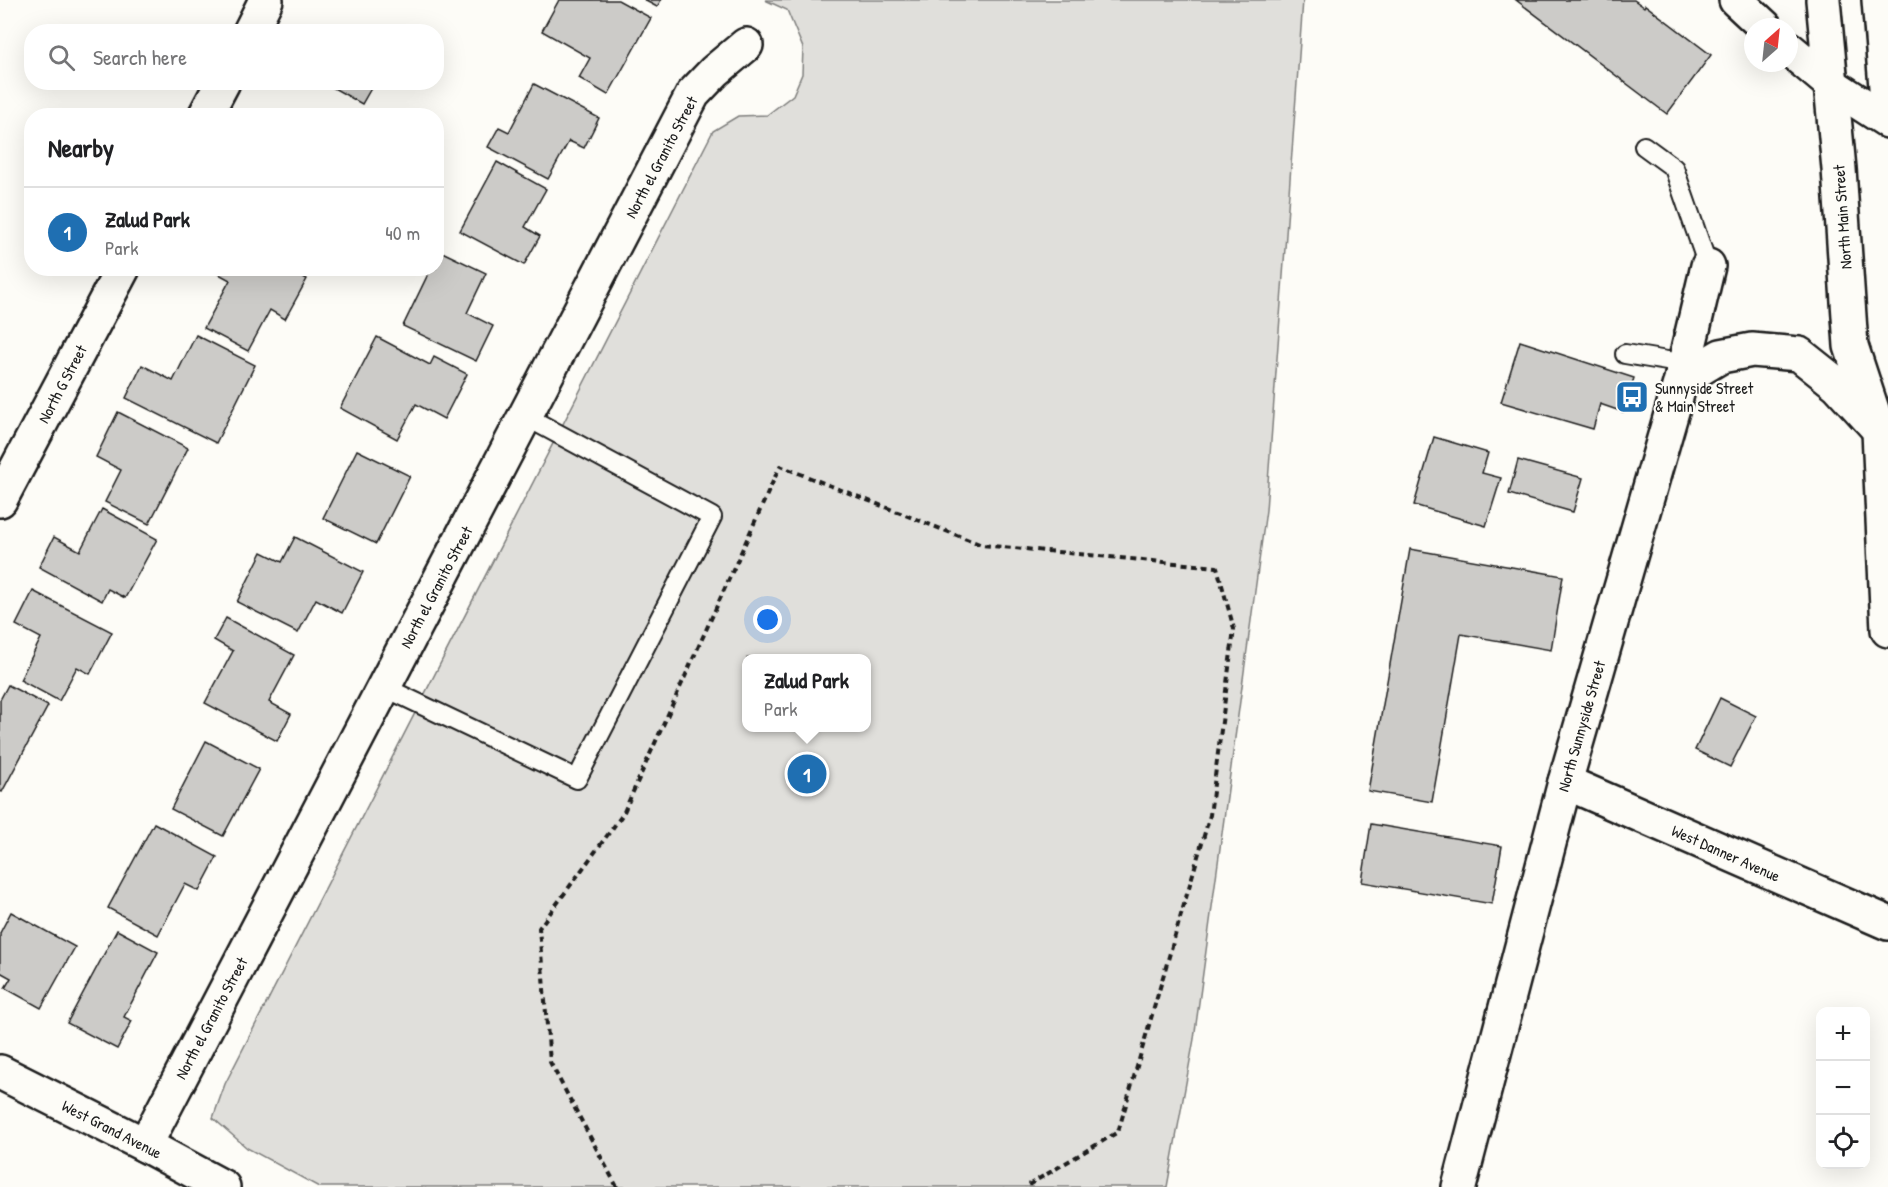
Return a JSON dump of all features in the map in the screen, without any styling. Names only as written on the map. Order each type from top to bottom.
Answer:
[{"type":"street","points":[[254,24],[266,0]]},
{"type":"street","points":[[1736,0],[1755,18]]},
{"type":"street","name":"North Main Street","points":[[1823,0],[1832,85],[1851,346],[1885,422],[1888,630]]},
{"type":"street","points":[[1879,0],[1888,112]]},
{"type":"street","name":"North el Granito Street","points":[[145,1145],[693,94],[715,71],[746,45]]},
{"type":"street","points":[[1798,57],[1832,85],[1888,121]]},
{"type":"street","points":[[209,108],[218,90]]},
{"type":"street","name":"North Sunnyside Street","points":[[1459,1187],[1565,782],[1683,372],[1708,266]]},
{"type":"street","name":"North G Street","points":[[0,500],[119,276]]},
{"type":"street","points":[[1683,372],[1720,356],[1752,350],[1799,354],[1885,422]]},
{"type":"street","name":"West Danner Avenue","points":[[1565,782],[1888,923]]},
{"type":"street","name":"West Grand Avenue","points":[[0,1072],[223,1187]]},
{"type":"lane","points":[[1644,146],[1674,168],[1708,266]]},
{"type":"lane","points":[[1625,354],[1683,372]]},
{"type":"lane","points":[[384,687],[577,779],[712,517],[525,416]]},
{"type":"path","points":[[617,1187],[550,1062],[539,928],[623,814],[780,466],[982,545],[1217,567],[1234,629],[1210,815],[1118,1132],[1025,1187]]},
{"type":"shaded area","points":[[765,0],[1303,0],[1266,510],[1194,1039],[1167,1187],[319,1187],[247,1148],[213,1118],[225,1084],[713,131],[738,116],[767,115],[793,95],[802,74],[803,48],[787,10]]},
{"type":"building","points":[[559,0],[618,0],[651,18],[608,95],[579,78],[590,58],[542,31]]},
{"type":"building","points":[[644,0],[661,0],[657,7]]},
{"type":"building","points":[[1516,0],[1634,0],[1644,7],[1645,5],[1711,55],[1667,114]]},
{"type":"building","points":[[534,84],[599,118],[584,148],[569,141],[548,179],[488,147],[499,127],[509,132]]},
{"type":"building","points":[[337,90],[370,90],[362,104]]},
{"type":"building","points":[[497,162],[546,189],[525,227],[540,236],[524,265],[460,231]]},
{"type":"building","points":[[444,253],[486,273],[467,313],[493,326],[476,361],[403,326],[427,276],[444,276]]},
{"type":"building","points":[[223,276],[302,276],[307,279],[285,319],[270,310],[248,351],[204,328],[230,280]]},
{"type":"building","points":[[196,335],[255,365],[216,443],[126,398],[142,365],[173,381]]},
{"type":"building","points":[[377,337],[430,365],[434,357],[467,374],[444,419],[416,404],[397,439],[340,408]]},
{"type":"building","points":[[1520,341],[1634,378],[1623,412],[1600,404],[1593,429],[1501,402]]},
{"type":"building","points":[[118,412],[188,448],[149,524],[105,502],[121,470],[96,457]]},
{"type":"building","points":[[1434,437],[1488,453],[1482,473],[1501,478],[1486,526],[1414,505]]},
{"type":"building","points":[[357,450],[410,476],[376,544],[323,518]]},
{"type":"building","points":[[1518,460],[1583,478],[1573,512],[1509,494]]},
{"type":"building","points":[[102,509],[157,539],[125,598],[108,589],[102,601],[39,567],[54,537],[80,551]]},
{"type":"building","points":[[295,537],[363,572],[342,613],[316,599],[298,633],[237,602],[262,552],[282,562]]},
{"type":"building","points":[[1410,549],[1563,576],[1551,650],[1461,634],[1432,802],[1368,791]]},
{"type":"building","points":[[33,591],[112,632],[90,674],[77,667],[59,701],[20,680],[41,638],[16,625]]},
{"type":"building","points":[[226,618],[294,655],[269,702],[291,714],[277,741],[205,703],[233,651],[214,640]]},
{"type":"building","points":[[8,685],[48,706],[2,792],[0,791],[0,700]]},
{"type":"building","points":[[1720,698],[1756,716],[1730,767],[1695,750]]},
{"type":"building","points":[[206,741],[259,769],[223,836],[171,809]]},
{"type":"building","points":[[154,823],[217,857],[199,891],[185,884],[158,935],[108,908]]},
{"type":"building","points":[[1371,824],[1502,846],[1492,904],[1362,882]]},
{"type":"building","points":[[11,912],[75,947],[41,1008],[5,988],[11,978],[0,972],[0,933]]},
{"type":"building","points":[[117,930],[158,952],[124,1017],[132,1021],[117,1049],[67,1023]]},
{"type":"place","name":"Sunnyside Street & Main Street","points":[[1632,397]]},
{"type":"place","name":"Zalud Park","points":[[807,774]]}]
